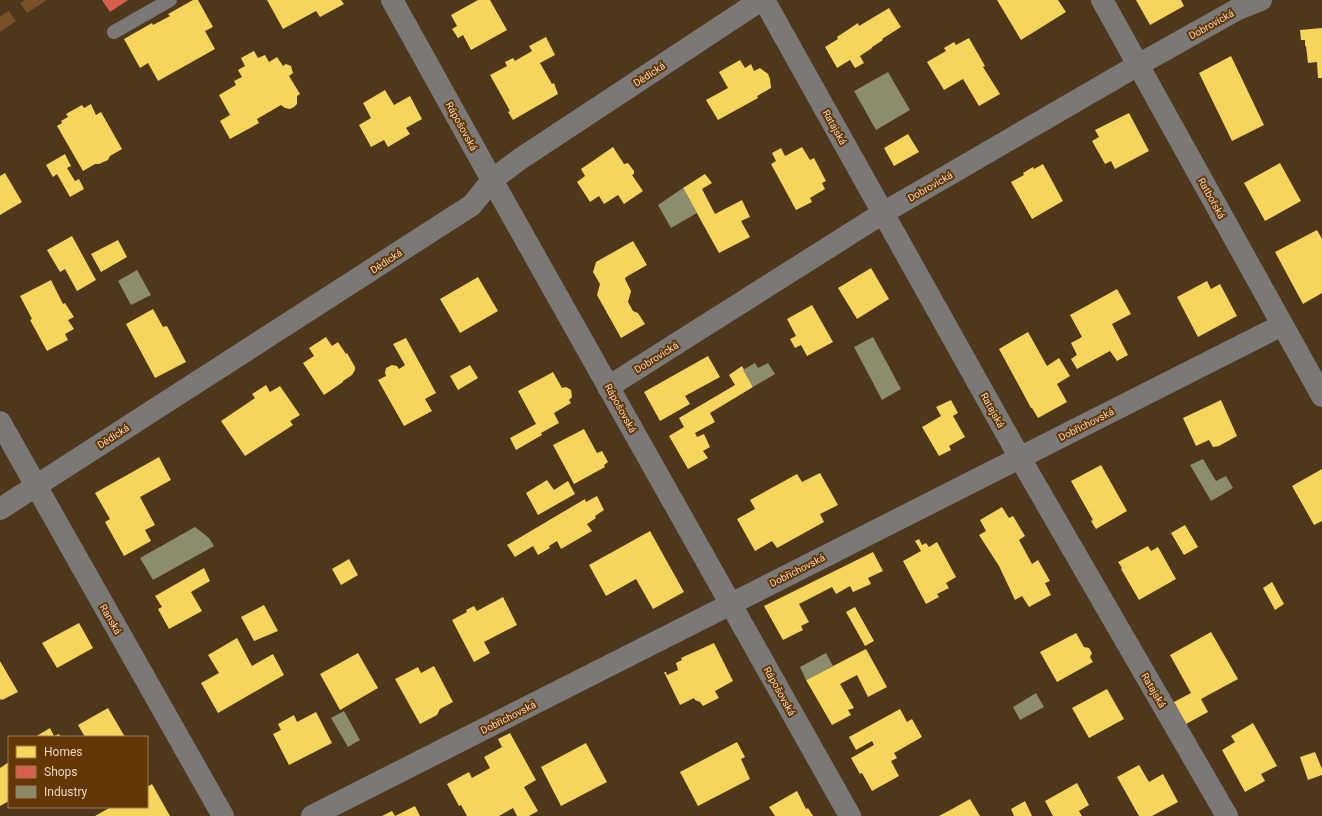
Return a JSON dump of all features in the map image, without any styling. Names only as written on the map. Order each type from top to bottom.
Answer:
[{"type":"street","name":"Rápošovská","points":[[392,0],[850,816]]},
{"type":"street","name":"Dědická","points":[[0,509],[472,205],[492,180],[520,159],[763,0]]},
{"type":"street","name":"Ratajská","points":[[763,0],[1020,458],[1227,816]]},
{"type":"street","name":"Ratbořská","points":[[1102,0],[1322,396]]},
{"type":"street","name":"Dobrovická","points":[[608,387],[883,213],[1138,65],[1238,9],[1261,0]]},
{"type":"street","name":"Dobřichovská","points":[[312,816],[1282,325]]},
{"type":"street","name":"Ranská","points":[[0,422],[223,816]]},
{"type":"lane","points":[[114,32],[170,0]]},
{"type":"shaded area","points":[[25,0],[47,0],[27,13],[20,3]]},
{"type":"shaded area","points":[[9,11],[16,21],[0,32],[0,16]]},
{"type":"building: Homes","points":[[193,0],[198,0],[213,27],[205,31],[215,49],[158,81],[148,63],[140,68],[124,39],[152,23],[153,25],[170,16],[168,14]]},
{"type":"building: Homes","points":[[267,0],[341,0],[344,4],[320,17],[316,11],[283,29]]},
{"type":"building: Homes","points":[[478,0],[490,0],[507,30],[471,50],[463,35],[458,38],[452,29],[457,26],[451,15]]},
{"type":"building: Homes","points":[[997,0],[1058,0],[1066,12],[1021,40]]},
{"type":"building: Homes","points":[[1136,0],[1181,0],[1184,6],[1150,25]]},
{"type":"building: Homes","points":[[889,8],[901,27],[860,56],[864,63],[855,68],[850,60],[837,68],[825,47],[858,23],[859,26]]},
{"type":"building: Homes","points":[[1322,28],[1322,78],[1318,78],[1317,62],[1308,63],[1305,40],[1301,40],[1300,30]]},
{"type":"building: Homes","points":[[546,37],[555,55],[540,63],[552,84],[554,83],[558,94],[513,120],[508,112],[510,111],[490,75],[507,66],[505,62],[513,58],[515,61],[532,51],[529,46]]},
{"type":"building: Homes","points":[[969,38],[985,66],[983,67],[1000,94],[979,106],[963,79],[944,90],[927,62],[946,51],[944,48],[954,42],[956,45]]},
{"type":"building: Homes","points":[[254,51],[258,58],[265,55],[269,62],[277,57],[283,66],[286,64],[291,66],[293,73],[289,76],[300,94],[297,96],[297,104],[294,107],[290,109],[281,105],[257,119],[259,123],[230,139],[220,121],[230,115],[219,95],[236,85],[234,81],[242,77],[238,70],[245,66],[241,58]]},
{"type":"building: Homes","points":[[1231,56],[1264,125],[1232,141],[1199,73]]},
{"type":"building: Homes","points":[[740,60],[745,68],[751,64],[754,71],[760,68],[768,74],[771,88],[757,96],[758,98],[718,120],[706,100],[728,88],[719,72]]},
{"type":"building: Homes","points":[[385,90],[394,105],[410,96],[422,119],[406,128],[410,134],[388,147],[384,140],[371,147],[359,125],[371,118],[363,103]]},
{"type":"building: Homes","points":[[91,104],[96,115],[101,112],[122,149],[110,156],[108,160],[95,164],[83,171],[57,126],[62,123],[61,121],[68,117],[66,114],[82,105],[84,108]]},
{"type":"building: Homes","points":[[1129,113],[1149,151],[1115,169],[1111,161],[1105,164],[1092,141],[1099,137],[1095,130]]},
{"type":"building: Homes","points":[[908,134],[919,152],[894,166],[884,148]]},
{"type":"building: Homes","points":[[613,147],[624,164],[628,163],[634,171],[634,174],[632,175],[643,191],[624,204],[618,195],[604,204],[599,196],[590,202],[577,182],[585,176],[581,169]]},
{"type":"building: Homes","points":[[802,147],[810,160],[814,158],[826,181],[822,183],[825,189],[810,198],[812,202],[796,210],[771,164],[776,161],[772,153],[781,148],[785,156]]},
{"type":"building: Homes","points":[[65,154],[71,166],[67,168],[75,181],[79,179],[84,189],[70,197],[57,174],[53,177],[46,165]]},
{"type":"building: Homes","points":[[1280,163],[1301,201],[1265,221],[1244,183]]},
{"type":"building: Homes","points":[[1043,164],[1063,201],[1032,219],[1011,182],[1024,175],[1023,173],[1033,167],[1034,169]]},
{"type":"building: Homes","points":[[5,173],[22,202],[0,215],[0,176]]},
{"type":"building: Homes","points":[[705,174],[712,183],[702,189],[715,214],[742,200],[750,217],[741,221],[750,237],[719,253],[683,188]]},
{"type":"building: Homes","points":[[1317,230],[1322,239],[1322,293],[1303,304],[1275,252]]},
{"type":"building: Homes","points":[[72,236],[96,280],[77,291],[65,269],[60,272],[47,250]]},
{"type":"building: Homes","points":[[118,240],[127,257],[101,272],[91,254]]},
{"type":"building: Homes","points":[[633,241],[647,265],[626,277],[625,279],[631,291],[628,302],[633,311],[638,313],[645,324],[621,338],[597,295],[600,284],[593,272],[596,262]]},
{"type":"building: Homes","points":[[871,268],[889,299],[857,319],[838,288]]},
{"type":"building: Homes","points":[[478,277],[498,311],[460,333],[440,299]]},
{"type":"building: Homes","points":[[51,280],[63,304],[65,303],[74,317],[68,320],[74,329],[65,334],[68,340],[47,351],[30,320],[32,319],[20,296]]},
{"type":"building: Homes","points":[[1207,281],[1211,289],[1220,284],[1237,316],[1198,337],[1177,297]]},
{"type":"building: Homes","points":[[1117,289],[1131,314],[1112,324],[1128,355],[1117,361],[1110,351],[1077,369],[1071,359],[1077,355],[1071,343],[1082,337],[1070,315]]},
{"type":"building: Homes","points":[[812,305],[833,342],[807,356],[801,345],[795,348],[790,339],[796,336],[787,319]]},
{"type":"building: Homes","points":[[153,309],[163,327],[167,326],[186,362],[155,378],[126,324]]},
{"type":"building: Homes","points":[[1028,332],[1047,366],[1059,358],[1070,376],[1057,384],[1067,402],[1038,418],[999,349]]},
{"type":"building: Homes","points":[[326,337],[332,346],[338,342],[346,354],[347,353],[355,367],[355,370],[352,375],[324,395],[303,363],[314,356],[309,348]]},
{"type":"building: Homes","points":[[406,338],[436,393],[425,399],[432,411],[404,426],[378,380],[386,376],[386,368],[392,365],[397,366],[399,369],[405,365],[393,344]]},
{"type":"building: Homes","points":[[708,356],[720,377],[685,396],[690,404],[660,421],[644,392]]},
{"type":"building: Homes","points":[[470,365],[478,378],[458,390],[450,376]]},
{"type":"building: Homes","points":[[742,366],[753,387],[710,413],[715,422],[695,433],[697,437],[704,434],[710,447],[703,451],[708,458],[688,469],[669,436],[684,427],[679,418],[735,385],[729,375]]},
{"type":"building: Homes","points":[[553,372],[562,388],[566,387],[571,390],[572,397],[569,400],[571,403],[554,413],[559,423],[516,450],[510,438],[536,424],[518,391]]},
{"type":"building: Homes","points":[[266,385],[270,392],[280,386],[300,415],[290,421],[293,425],[245,456],[221,421],[255,398],[252,394]]},
{"type":"building: Homes","points":[[951,400],[958,413],[953,416],[965,437],[949,446],[951,450],[939,456],[922,427],[941,416],[936,407]]},
{"type":"building: Homes","points":[[1221,400],[1237,436],[1219,446],[1213,447],[1209,440],[1196,446],[1183,418]]},
{"type":"building: Homes","points":[[584,429],[597,453],[602,451],[608,462],[604,465],[605,467],[574,484],[553,445]]},
{"type":"building: Homes","points":[[159,457],[171,480],[140,497],[155,525],[145,530],[151,541],[124,556],[105,522],[110,519],[95,493]]},
{"type":"building: Homes","points":[[1101,465],[1127,511],[1096,529],[1091,521],[1093,520],[1071,481]]},
{"type":"building: Homes","points":[[1322,469],[1322,521],[1314,525],[1292,486]]},
{"type":"building: Homes","points":[[820,473],[838,505],[820,514],[824,522],[777,548],[772,541],[755,551],[737,519],[755,509],[750,500],[797,474],[802,482]]},
{"type":"building: Homes","points":[[547,480],[554,490],[568,481],[575,494],[538,515],[526,493]]},
{"type":"building: Homes","points":[[597,496],[604,510],[587,524],[592,531],[561,549],[557,541],[549,546],[550,548],[538,555],[533,546],[515,557],[507,545],[585,499],[586,502]]},
{"type":"building: Homes","points":[[1002,507],[1009,518],[1013,516],[1025,536],[1019,540],[1032,564],[1038,560],[1050,581],[1045,583],[1051,595],[1029,607],[1022,596],[1015,600],[999,566],[979,535],[986,531],[980,520]]},
{"type":"building: Homes","points":[[1185,525],[1198,547],[1184,555],[1171,533]]},
{"type":"building: Homes","points":[[650,531],[684,592],[653,609],[636,579],[606,596],[589,565]]},
{"type":"building: Homes","points":[[919,539],[922,545],[926,543],[929,547],[937,542],[956,577],[946,583],[949,588],[937,594],[939,597],[926,604],[903,561],[921,551],[915,541]]},
{"type":"building: Homes","points":[[1148,546],[1151,551],[1158,547],[1176,579],[1139,600],[1118,562]]},
{"type":"building: Homes","points":[[873,552],[883,571],[868,578],[871,584],[853,592],[850,586],[836,594],[832,587],[799,604],[809,622],[801,626],[803,630],[783,640],[764,606]]},
{"type":"building: Homes","points":[[349,559],[358,575],[341,585],[332,569]]},
{"type":"building: Homes","points":[[204,568],[210,581],[191,592],[202,611],[169,629],[158,609],[162,607],[155,596]]},
{"type":"building: Homes","points":[[1272,582],[1284,604],[1275,610],[1263,588]]},
{"type":"building: Homes","points":[[503,597],[517,625],[484,642],[490,653],[474,662],[452,620],[467,612],[466,610],[474,606],[477,611]]},
{"type":"building: Homes","points":[[264,605],[278,631],[254,641],[241,617]]},
{"type":"building: Homes","points":[[855,607],[874,641],[865,646],[846,612]]},
{"type":"building: Homes","points":[[79,623],[93,648],[57,668],[42,643]]},
{"type":"building: Homes","points":[[1211,632],[1238,679],[1201,699],[1208,712],[1186,724],[1174,702],[1191,693],[1170,655]]},
{"type":"building: Homes","points":[[1076,633],[1084,647],[1089,648],[1092,653],[1090,657],[1093,662],[1057,682],[1040,652]]},
{"type":"building: Homes","points":[[237,638],[252,666],[273,654],[284,675],[218,713],[201,683],[219,673],[208,655]]},
{"type":"building: Homes","points":[[714,643],[733,681],[715,691],[719,698],[703,706],[694,698],[680,705],[664,672],[666,672],[667,675],[678,670],[676,663],[682,660],[681,658]]},
{"type":"building: Homes","points":[[866,649],[887,687],[868,697],[857,675],[840,684],[854,708],[848,710],[851,715],[832,725],[806,680]]},
{"type":"building: Homes","points":[[358,653],[378,688],[340,710],[320,674]]},
{"type":"building: Homes","points":[[0,661],[18,692],[2,700],[0,700]]},
{"type":"building: Homes","points":[[434,666],[453,702],[440,709],[437,715],[420,724],[395,679],[418,667],[421,673]]},
{"type":"building: Homes","points":[[1107,689],[1124,719],[1089,738],[1072,708]]},
{"type":"building: Homes","points":[[108,708],[124,736],[84,736],[78,725]]},
{"type":"building: Homes","points":[[900,709],[907,722],[912,719],[922,737],[894,753],[897,758],[891,761],[899,776],[872,791],[862,773],[860,774],[851,758],[874,745],[872,741],[856,750],[849,737]]},
{"type":"building: Homes","points":[[316,712],[332,743],[289,765],[273,734],[281,730],[278,724],[294,715],[297,722]]},
{"type":"building: Homes","points":[[1253,723],[1277,766],[1261,774],[1265,781],[1245,792],[1222,750],[1235,742],[1231,736]]},
{"type":"building: Homes","points":[[50,728],[54,736],[37,736]]},
{"type":"building: Homes","points":[[510,733],[536,780],[524,787],[538,811],[529,816],[517,816],[513,808],[499,816],[467,816],[461,805],[459,806],[447,784],[469,772],[472,778],[490,768],[484,757],[502,747],[498,739]]},
{"type":"building: Homes","points":[[737,742],[745,757],[741,759],[750,779],[698,806],[680,772]]},
{"type":"building: Homes","points":[[586,743],[607,782],[561,806],[541,767]]},
{"type":"building: Homes","points":[[1315,752],[1322,769],[1322,775],[1308,780],[1300,757]]},
{"type":"building: Homes","points":[[8,763],[8,802],[0,806],[0,768]]},
{"type":"building: Homes","points":[[1139,765],[1149,782],[1163,774],[1178,802],[1152,816],[1139,816],[1117,777]]},
{"type":"building: Homes","points":[[1077,783],[1089,805],[1079,811],[1082,816],[1053,816],[1045,801]]},
{"type":"building: Homes","points":[[152,784],[170,816],[95,816],[109,808],[148,808],[148,786]]},
{"type":"building: Homes","points":[[797,791],[806,809],[808,808],[813,816],[775,816],[769,807]]},
{"type":"building: Homes","points":[[970,799],[980,816],[939,816],[952,809]]},
{"type":"building: Homes","points":[[1025,801],[1032,816],[1014,816],[1011,809]]},
{"type":"building: Homes","points":[[415,806],[420,816],[395,816]]},
{"type":"building: Homes","points":[[392,811],[395,816],[382,816]]},
{"type":"building: Shops","points":[[102,0],[128,0],[110,12]]},
{"type":"building: Industry","points":[[888,72],[910,110],[876,130],[854,91]]},
{"type":"building: Industry","points":[[683,188],[697,213],[671,228],[658,205]]},
{"type":"building: Industry","points":[[137,270],[151,295],[131,305],[118,281]]},
{"type":"building: Industry","points":[[873,337],[901,389],[882,400],[854,347]]},
{"type":"building: Industry","points":[[755,363],[758,368],[768,363],[775,374],[753,387],[743,370]]},
{"type":"building: Industry","points":[[1203,459],[1216,481],[1226,476],[1233,488],[1211,501],[1190,465]]},
{"type":"building: Industry","points":[[195,527],[209,538],[214,546],[153,580],[140,558]]},
{"type":"building: Industry","points":[[826,653],[833,666],[806,680],[800,667]]},
{"type":"building: Industry","points":[[1036,693],[1044,707],[1020,720],[1013,707]]},
{"type":"building: Industry","points":[[344,711],[360,740],[348,747],[331,718]]}]
